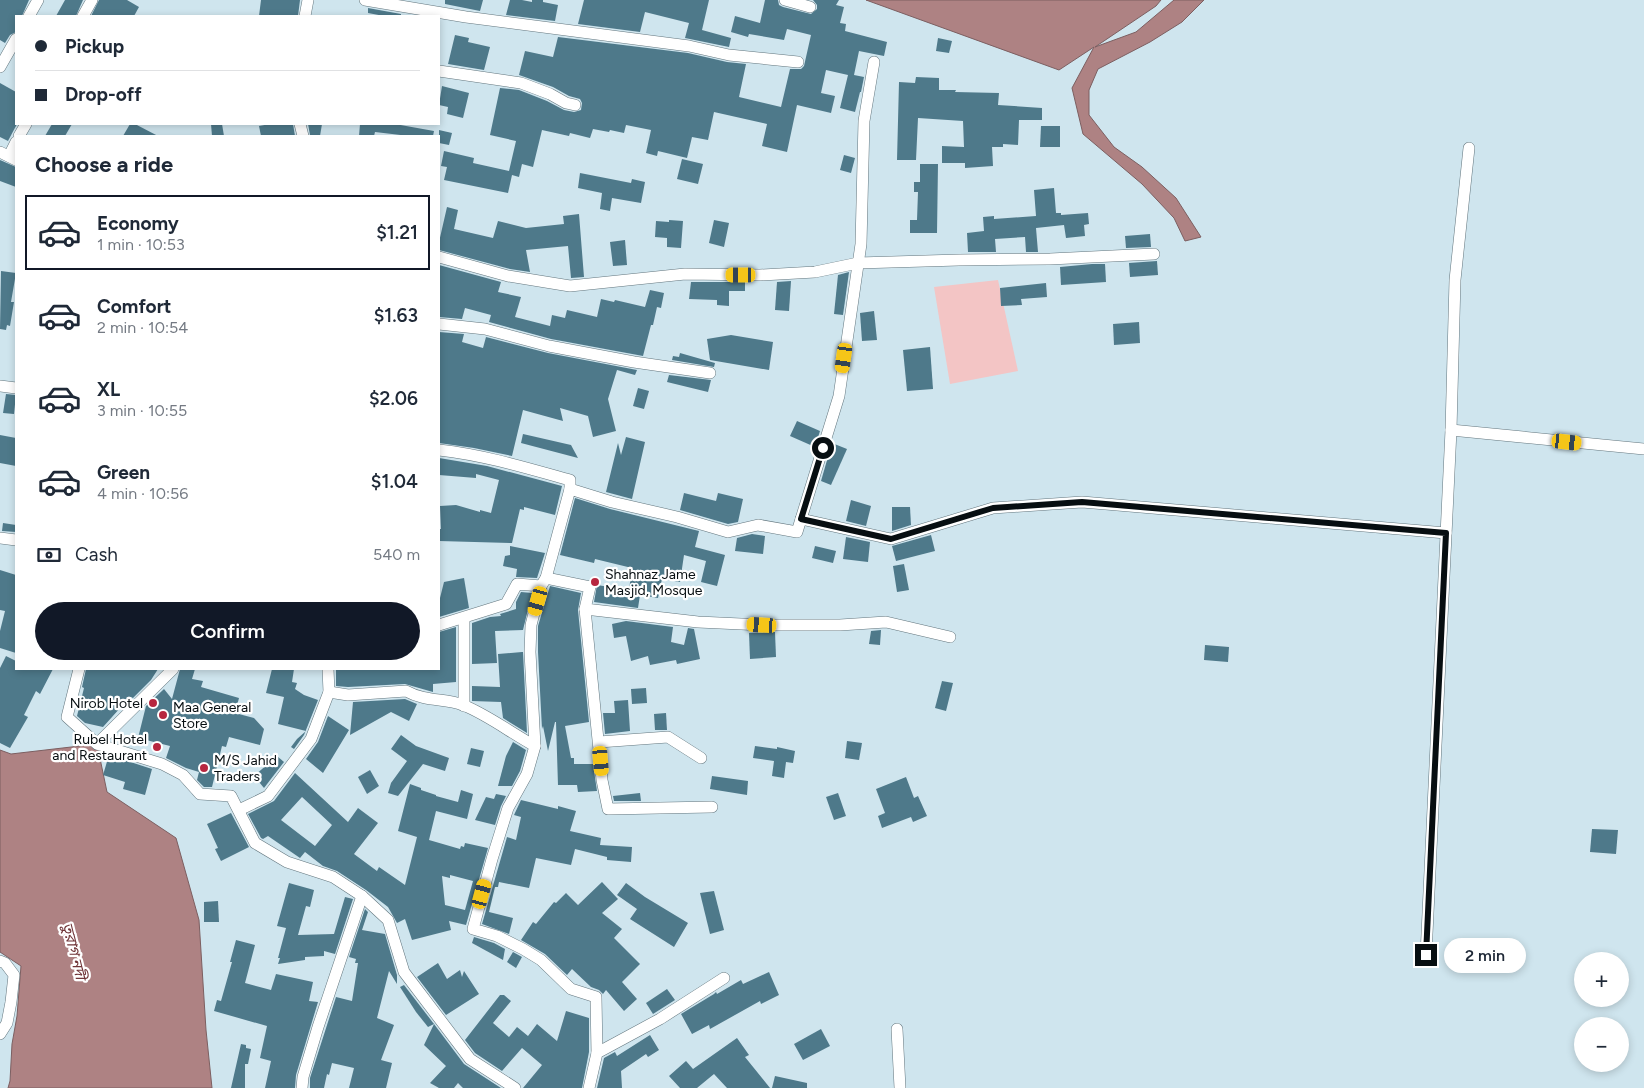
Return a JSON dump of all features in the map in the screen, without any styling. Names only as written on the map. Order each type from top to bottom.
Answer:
[{"type":"street","points":[[30,15],[38,0]]},
{"type":"street","points":[[84,15],[92,0]]},
{"type":"street","points":[[305,15],[308,0]]},
{"type":"street","points":[[365,0],[466,17],[689,46],[729,55],[798,62]]},
{"type":"street","points":[[786,0],[810,7]]},
{"type":"street","points":[[0,67],[15,40]]},
{"type":"street","points":[[570,489],[612,502],[678,517],[728,532],[758,525],[797,532],[838,396],[861,244],[864,121],[874,62]]},
{"type":"street","points":[[440,70],[522,83],[550,94],[566,103],[575,105]]},
{"type":"street","points":[[8,156],[15,144]]},
{"type":"street","points":[[1426,955],[1451,430],[1455,280],[1469,148]]},
{"type":"street","points":[[440,257],[508,276],[570,286],[684,274],[760,275],[815,272],[858,264],[959,260],[1050,260],[1154,254]]},
{"type":"street","points":[[440,324],[485,329],[549,346],[634,362],[710,373]]},
{"type":"street","points":[[0,386],[15,388]]},
{"type":"street","points":[[1451,430],[1644,449]]},
{"type":"street","points":[[440,450],[517,465],[570,480],[570,489],[531,625],[530,652],[535,746],[527,774],[508,808],[473,929],[497,936],[523,949],[540,960],[571,989],[596,997],[597,1053],[589,1088]]},
{"type":"street","points":[[801,519],[891,539],[993,508],[1082,502],[1446,533]]},
{"type":"street","points":[[0,538],[15,540]]},
{"type":"street","points":[[440,625],[506,604],[517,584],[544,582],[590,587],[585,609],[602,780],[608,809],[712,807]]},
{"type":"street","points":[[585,609],[698,622],[762,625],[840,625],[886,622],[950,637]]},
{"type":"street","points":[[464,618],[464,706]]},
{"type":"street","points":[[79,670],[67,717],[97,744],[162,764],[183,775],[200,794],[231,796],[255,843],[287,862],[333,877],[362,896],[388,920],[404,972],[470,1059],[515,1088]]},
{"type":"street","points":[[97,744],[172,670]]},
{"type":"street","points":[[239,810],[268,796],[311,739],[329,692],[328,670]]},
{"type":"street","points":[[329,692],[348,694],[406,691],[414,696],[464,706],[535,746]]},
{"type":"street","points":[[599,742],[668,737],[701,758]]},
{"type":"street","points":[[302,1088],[303,1077],[318,1027],[362,896]]},
{"type":"street","points":[[0,961],[5,963],[14,975],[11,1002],[6,1023],[0,1034]]},
{"type":"street","points":[[597,1053],[660,1019],[724,978]]},
{"type":"street","points":[[898,1029],[900,1088]]},
{"type":"shaded area","points":[[998,280],[1018,371],[950,384],[934,287]]},
{"type":"water","points":[[866,0],[1161,0],[1156,6],[1095,47],[1136,32],[1174,0],[1204,0],[1182,22],[1150,42],[1098,69],[1089,90],[1089,115],[1114,147],[1142,167],[1176,198],[1201,237],[1185,241],[1174,218],[1142,184],[1083,134],[1072,88],[1094,47],[1059,70]]},
{"type":"water","name":"তুরাগ নদী","points":[[97,744],[107,792],[176,838],[199,920],[206,1030],[212,1088],[8,1088],[21,966],[0,952],[0,750],[11,754]]},
{"type":"building","points":[[0,0],[29,0],[22,15],[15,15],[15,32],[10,35],[5,43],[0,40]]},
{"type":"building","points":[[65,0],[83,0],[76,15],[57,15]]},
{"type":"building","points":[[99,0],[127,0],[139,7],[135,15],[92,15]]},
{"type":"building","points":[[261,0],[300,0],[298,15],[259,15]]},
{"type":"building","points":[[445,0],[483,0],[480,11],[445,4]]},
{"type":"building","points":[[510,0],[532,2],[532,0],[543,0],[543,2],[558,5],[555,21],[506,15]]},
{"type":"building","points":[[584,0],[709,0],[702,30],[731,38],[729,47],[685,38],[689,23],[645,12],[640,32],[578,24]]},
{"type":"building","points":[[765,0],[778,0],[779,5],[783,7],[811,14],[817,9],[817,5],[813,0],[839,0],[836,5],[844,7],[840,23],[846,24],[845,31],[887,42],[884,56],[859,51],[854,75],[864,77],[855,112],[840,108],[848,75],[826,70],[821,93],[835,96],[831,113],[797,105],[787,152],[762,146],[767,124],[714,112],[708,140],[692,137],[687,158],[658,151],[657,156],[646,153],[651,130],[626,125],[624,133],[593,129],[590,138],[570,133],[569,136],[542,130],[533,167],[522,164],[519,177],[512,175],[508,193],[444,180],[447,167],[441,166],[444,151],[474,158],[473,163],[509,171],[516,141],[490,135],[500,88],[519,90],[564,110],[574,112],[581,110],[582,103],[580,99],[519,75],[525,51],[553,57],[558,37],[688,53],[727,62],[746,64],[739,97],[781,107],[790,69],[801,69],[804,66],[811,35],[787,29],[784,40],[749,34],[748,37],[731,32],[735,16],[760,23]]},
{"type":"building","points":[[368,8],[401,15],[379,15],[368,13]]},
{"type":"building","points":[[455,35],[469,38],[468,42],[490,47],[484,70],[448,64]]},
{"type":"building","points":[[938,38],[952,41],[949,53],[936,51]]},
{"type":"building","points":[[916,77],[939,78],[939,90],[999,93],[998,105],[1042,108],[1042,120],[1019,120],[1018,145],[1003,144],[1003,147],[992,147],[993,166],[965,168],[965,163],[942,163],[942,146],[964,147],[963,121],[918,118],[916,160],[897,160],[899,82],[915,83]]},
{"type":"building","points":[[0,83],[15,91],[16,125],[8,141],[0,137]]},
{"type":"building","points":[[442,86],[469,93],[463,118],[447,114],[448,107],[440,105]]},
{"type":"building","points":[[51,125],[71,125],[66,135],[46,135]]},
{"type":"building","points":[[129,125],[137,125],[156,135],[124,135]]},
{"type":"building","points":[[211,125],[222,125],[224,135],[212,135]]},
{"type":"building","points":[[293,125],[295,135],[261,135],[259,126]]},
{"type":"building","points":[[308,125],[322,125],[320,135],[310,135]]},
{"type":"building","points":[[360,125],[401,125],[434,131],[433,135],[400,135],[375,132],[374,135],[359,135]]},
{"type":"building","points":[[1041,126],[1060,126],[1060,147],[1040,147]]},
{"type":"building","points":[[439,130],[452,133],[449,145],[440,143]]},
{"type":"building","points":[[844,155],[855,158],[851,173],[840,170]]},
{"type":"building","points":[[682,159],[703,164],[698,184],[677,179]]},
{"type":"building","points":[[0,160],[15,167],[15,187],[0,181]]},
{"type":"building","points":[[920,164],[938,164],[937,233],[910,233],[910,220],[917,220],[918,192],[914,192],[914,182],[920,182]]},
{"type":"building","points":[[580,173],[631,183],[632,179],[645,182],[641,203],[612,198],[610,211],[600,209],[602,193],[578,188]]},
{"type":"building","points":[[1054,188],[1056,213],[1061,213],[1061,215],[1088,213],[1089,224],[1084,225],[1085,236],[1066,238],[1064,225],[1036,228],[1038,252],[1026,252],[1025,237],[995,239],[996,252],[968,252],[967,233],[984,231],[983,217],[994,216],[994,219],[1036,216],[1034,190]]},
{"type":"building","points":[[447,207],[458,210],[454,229],[493,238],[498,221],[526,228],[564,224],[563,216],[579,214],[584,277],[571,278],[568,246],[526,250],[530,272],[510,269],[440,250],[440,238]]},
{"type":"building","points":[[669,220],[683,221],[681,248],[667,247],[667,238],[655,237],[656,221],[669,222]]},
{"type":"building","points":[[714,220],[729,223],[724,247],[709,243]]},
{"type":"building","points":[[1150,234],[1151,247],[1126,248],[1125,236]]},
{"type":"building","points":[[625,240],[627,265],[613,266],[610,242]]},
{"type":"building","points":[[1157,261],[1158,275],[1130,277],[1129,263]]},
{"type":"building","points":[[1105,264],[1106,282],[1061,285],[1060,267]]},
{"type":"building","points":[[440,265],[501,282],[498,292],[521,297],[515,317],[550,326],[552,315],[565,318],[567,310],[597,317],[601,299],[614,302],[615,300],[645,307],[650,290],[664,293],[661,308],[657,307],[653,325],[651,325],[643,356],[551,339],[489,322],[491,315],[465,308],[462,319],[440,317]]},
{"type":"building","points":[[1,271],[15,273],[11,302],[14,302],[10,326],[7,325],[6,330],[0,329]]},
{"type":"building","points":[[849,272],[843,315],[834,314],[838,275]]},
{"type":"building","points":[[791,281],[789,311],[775,310],[777,282]]},
{"type":"building","points":[[691,282],[745,282],[745,291],[729,291],[729,306],[717,305],[717,300],[689,299]]},
{"type":"building","points":[[1046,283],[1047,297],[1021,299],[1022,305],[1001,306],[1000,288]]},
{"type":"building","points":[[874,311],[877,340],[862,341],[860,313]]},
{"type":"building","points":[[1139,322],[1140,343],[1114,345],[1113,324]]},
{"type":"building","points":[[440,332],[464,334],[462,342],[483,348],[486,337],[548,353],[637,370],[635,375],[617,370],[608,399],[616,431],[593,437],[588,416],[560,408],[563,421],[523,410],[512,456],[440,443]]},
{"type":"building","points":[[731,335],[773,342],[769,370],[710,360],[707,339]]},
{"type":"building","points":[[930,347],[933,389],[907,391],[903,350]]},
{"type":"building","points":[[680,353],[715,363],[714,367],[672,360],[673,356],[679,357]]},
{"type":"building","points":[[669,375],[711,380],[708,392],[667,382]]},
{"type":"building","points":[[638,388],[649,391],[644,409],[633,406]]},
{"type":"building","points":[[6,394],[15,395],[14,414],[3,413]]},
{"type":"building","points":[[797,421],[820,431],[815,447],[790,436]]},
{"type":"building","points":[[523,434],[571,445],[578,458],[521,443]]},
{"type":"building","points":[[0,435],[15,438],[15,466],[0,463]]},
{"type":"building","points":[[626,437],[645,442],[632,499],[606,492],[618,443],[621,455]]},
{"type":"building","points":[[832,443],[847,449],[831,485],[821,481]]},
{"type":"building","points":[[440,458],[487,466],[562,486],[555,515],[524,507],[524,510],[520,509],[512,543],[440,541],[440,506],[456,505],[491,513],[499,480],[476,474],[476,478],[440,475]]},
{"type":"building","points":[[684,493],[716,501],[718,493],[743,499],[738,522],[728,524],[680,510]]},
{"type":"building","points":[[575,498],[610,509],[699,531],[695,547],[725,555],[717,586],[701,582],[706,561],[684,555],[680,582],[662,579],[658,598],[640,595],[638,608],[594,602],[597,585],[629,590],[632,568],[595,559],[594,563],[560,555]]},
{"type":"building","points":[[851,500],[871,506],[866,526],[846,521]]},
{"type":"building","points":[[892,507],[910,507],[911,525],[892,531]]},
{"type":"building","points":[[3,523],[15,525],[15,532],[2,531]]},
{"type":"building","points":[[752,534],[765,536],[763,554],[735,551],[737,538]]},
{"type":"building","points":[[931,535],[935,551],[896,561],[892,546]]},
{"type":"building","points":[[846,537],[870,542],[868,562],[843,559]]},
{"type":"building","points":[[510,546],[545,553],[537,578],[516,577],[517,569],[503,566],[505,556],[510,555]]},
{"type":"building","points":[[815,546],[836,551],[833,563],[812,558]]},
{"type":"building","points":[[904,564],[909,590],[897,592],[893,566]]},
{"type":"building","points":[[0,570],[15,575],[15,653],[0,648],[0,631],[5,611],[0,610]]},
{"type":"building","points":[[464,578],[469,608],[440,617],[440,598],[444,582]]},
{"type":"building","points":[[550,586],[581,593],[578,610],[589,722],[565,726],[571,758],[574,758],[574,764],[593,764],[597,791],[578,792],[577,785],[558,785],[556,722],[548,751],[543,726],[542,729],[538,626]]},
{"type":"building","points":[[521,592],[532,593],[523,630],[495,631],[497,663],[472,664],[472,623],[490,617],[501,616],[500,614],[516,609],[516,602]]},
{"type":"building","points":[[626,621],[673,627],[671,642],[684,645],[688,628],[694,629],[700,659],[677,664],[676,660],[650,665],[648,656],[631,661],[626,636],[614,638],[612,624]]},
{"type":"building","points":[[456,627],[456,682],[433,684],[433,692],[405,684],[336,686],[336,670],[440,670],[440,632]]},
{"type":"building","points":[[881,630],[880,645],[869,644],[871,631]]},
{"type":"building","points":[[775,632],[776,657],[750,659],[749,633]]},
{"type":"building","points":[[1205,645],[1229,647],[1228,662],[1204,660]]},
{"type":"building","points":[[523,652],[527,733],[503,718],[501,702],[472,701],[472,686],[500,687],[498,654]]},
{"type":"building","points":[[6,656],[15,660],[15,670],[52,670],[40,694],[36,691],[24,715],[28,717],[10,748],[0,743],[0,668]]},
{"type":"building","points":[[86,670],[157,670],[151,680],[133,698],[130,697],[103,727],[85,723],[77,716],[84,688],[82,687]]},
{"type":"building","points":[[180,670],[195,670],[192,679],[203,681],[201,687],[239,698],[235,713],[254,718],[264,729],[260,745],[229,737],[226,747],[222,746],[212,787],[204,787],[197,780],[199,772],[166,758],[170,746],[138,738],[146,706],[164,689],[172,699]]},
{"type":"building","points":[[272,670],[294,670],[292,682],[297,683],[295,689],[304,695],[318,700],[306,731],[278,724],[284,697],[266,693]]},
{"type":"building","points":[[942,681],[953,683],[946,711],[935,708]]},
{"type":"building","points":[[646,688],[647,703],[632,704],[631,689]]},
{"type":"building","points":[[405,699],[417,704],[409,721],[391,712],[350,735],[353,702]]},
{"type":"building","points":[[628,700],[630,731],[605,734],[603,713],[615,713],[614,701]]},
{"type":"building","points":[[666,713],[667,730],[655,730],[654,714]]},
{"type":"building","points":[[328,716],[349,730],[323,773],[306,759],[318,742]]},
{"type":"building","points":[[305,732],[294,749],[291,747],[297,739]]},
{"type":"building","points":[[401,735],[416,746],[449,758],[445,771],[423,764],[398,796],[388,793],[391,783],[407,761],[391,749]]},
{"type":"building","points":[[847,741],[862,743],[859,760],[845,758]]},
{"type":"building","points":[[513,742],[526,750],[520,771],[512,786],[498,786],[506,756]]},
{"type":"building","points":[[755,746],[777,749],[777,747],[795,751],[793,763],[786,762],[784,778],[772,776],[774,761],[753,758]]},
{"type":"building","points":[[471,748],[484,751],[480,767],[467,764]]},
{"type":"building","points":[[109,755],[152,769],[145,795],[123,789],[125,782],[103,775]]},
{"type":"building","points":[[277,756],[284,762],[264,788],[254,776]]},
{"type":"building","points":[[370,770],[379,786],[367,794],[358,777]]},
{"type":"building","points":[[295,773],[348,822],[358,808],[378,823],[354,854],[377,871],[379,867],[405,885],[417,837],[398,831],[410,784],[436,796],[458,802],[461,790],[473,794],[467,819],[436,811],[429,840],[460,849],[461,846],[464,847],[465,843],[488,848],[466,925],[449,921],[451,930],[412,940],[405,919],[397,923],[388,907],[366,890],[337,871],[323,866],[305,852],[300,858],[268,836],[263,839],[261,838],[248,814],[274,801]],"holes":[[[302,797],[332,825],[315,846],[281,820]],[[450,875],[473,881],[465,910],[445,905],[442,876],[450,878]]]},
{"type":"building","points":[[712,776],[748,781],[747,795],[710,789]]},
{"type":"building","points":[[906,777],[914,798],[918,796],[927,816],[913,822],[911,817],[882,828],[878,816],[885,813],[876,789]]},
{"type":"building","points":[[640,793],[641,801],[614,801],[613,796]]},
{"type":"building","points":[[838,793],[846,816],[834,820],[826,797]]},
{"type":"building","points":[[496,794],[506,796],[495,825],[475,820],[486,797],[494,799]]},
{"type":"building","points":[[521,800],[558,809],[558,806],[576,811],[570,831],[601,838],[600,845],[632,847],[631,862],[607,860],[607,857],[575,849],[571,865],[536,858],[529,888],[499,882],[498,887],[495,887],[489,912],[513,918],[509,934],[482,924],[507,837],[516,840],[521,817],[514,815]]},
{"type":"building","points":[[231,813],[249,847],[221,861],[215,849],[218,848],[207,824]]},
{"type":"building","points":[[1592,829],[1618,830],[1616,854],[1590,852]]},
{"type":"building","points":[[602,882],[618,899],[602,913],[622,929],[614,938],[640,964],[622,982],[637,999],[624,1011],[606,990],[603,994],[591,987],[572,969],[567,975],[545,954],[521,940],[533,922],[536,924],[554,902],[556,903],[566,893],[578,905]]},
{"type":"building","points":[[289,883],[314,890],[310,907],[306,906],[298,935],[334,934],[345,897],[353,899],[335,954],[324,951],[324,956],[305,957],[305,960],[278,964],[286,928],[277,926]]},
{"type":"building","points":[[626,883],[688,923],[674,947],[630,919],[637,909],[617,895]]},
{"type":"building","points":[[714,891],[724,930],[710,934],[700,893]]},
{"type":"building","points":[[218,901],[219,922],[204,922],[204,902]]},
{"type":"building","points":[[365,909],[368,912],[362,930],[385,934],[397,975],[397,984],[389,971],[377,1018],[394,1025],[381,1060],[392,1063],[386,1088],[349,1088],[354,1068],[332,1063],[324,1088],[310,1088],[310,1078],[336,997],[352,1001],[358,963],[355,963],[356,959],[349,957]]},
{"type":"building","points":[[474,937],[494,943],[505,949],[503,960],[472,943]]},
{"type":"building","points":[[236,940],[255,945],[245,983],[271,990],[276,974],[313,982],[309,1001],[318,1002],[296,1075],[295,1088],[265,1088],[271,1061],[260,1058],[267,1026],[214,1011],[217,1000],[221,1001]]},
{"type":"building","points":[[513,952],[522,957],[516,968],[507,962]]},
{"type":"building","points":[[438,963],[447,979],[460,970],[462,977],[464,971],[479,994],[446,1015],[417,977]]},
{"type":"building","points":[[769,972],[779,995],[761,1004],[760,1001],[710,1029],[709,1025],[692,1034],[681,1014],[716,992],[717,994],[741,980],[743,984]]},
{"type":"building","points":[[404,985],[434,1024],[428,1027],[416,1012],[400,987]]},
{"type":"building","points":[[667,989],[675,1000],[653,1014],[646,1003]]},
{"type":"building","points":[[500,995],[504,995],[511,1001],[493,1023],[509,1037],[517,1027],[528,1036],[537,1024],[557,1041],[566,1011],[589,1018],[589,1052],[582,1088],[523,1088],[542,1065],[522,1048],[502,1071],[475,1053],[465,1040]]},
{"type":"building","points":[[434,1024],[464,1064],[501,1088],[463,1088],[458,1083],[454,1088],[439,1088],[430,1083],[446,1066],[424,1045]]},
{"type":"building","points":[[821,1029],[830,1046],[803,1060],[794,1044]]},
{"type":"building","points":[[650,1035],[659,1050],[648,1057],[646,1054],[621,1071],[622,1088],[597,1088],[604,1058],[615,1052],[617,1056]]},
{"type":"building","points":[[737,1038],[749,1055],[745,1057],[770,1088],[727,1088],[714,1074],[697,1088],[680,1088],[669,1076],[686,1061],[693,1069]]},
{"type":"building","points":[[241,1044],[251,1049],[248,1064],[245,1064],[245,1088],[231,1088]]},
{"type":"building","points":[[775,1076],[807,1083],[807,1088],[772,1088]]},
{"type":"place","name":"Shahnaz Jame Masjid, Mosque","points":[[595,582]]},
{"type":"place","name":"Nirob Hotel","points":[[153,703]]},
{"type":"place","name":"Maa General Store","points":[[163,715]]},
{"type":"place","name":"Rubel Hotel and Restaurant","points":[[157,747]]},
{"type":"place","name":"M/S Jahid Traders","points":[[204,768]]},
{"type":"route","points":[[823,448],[801,519],[891,539],[993,508],[1082,502],[1446,533],[1426,955]]}]
